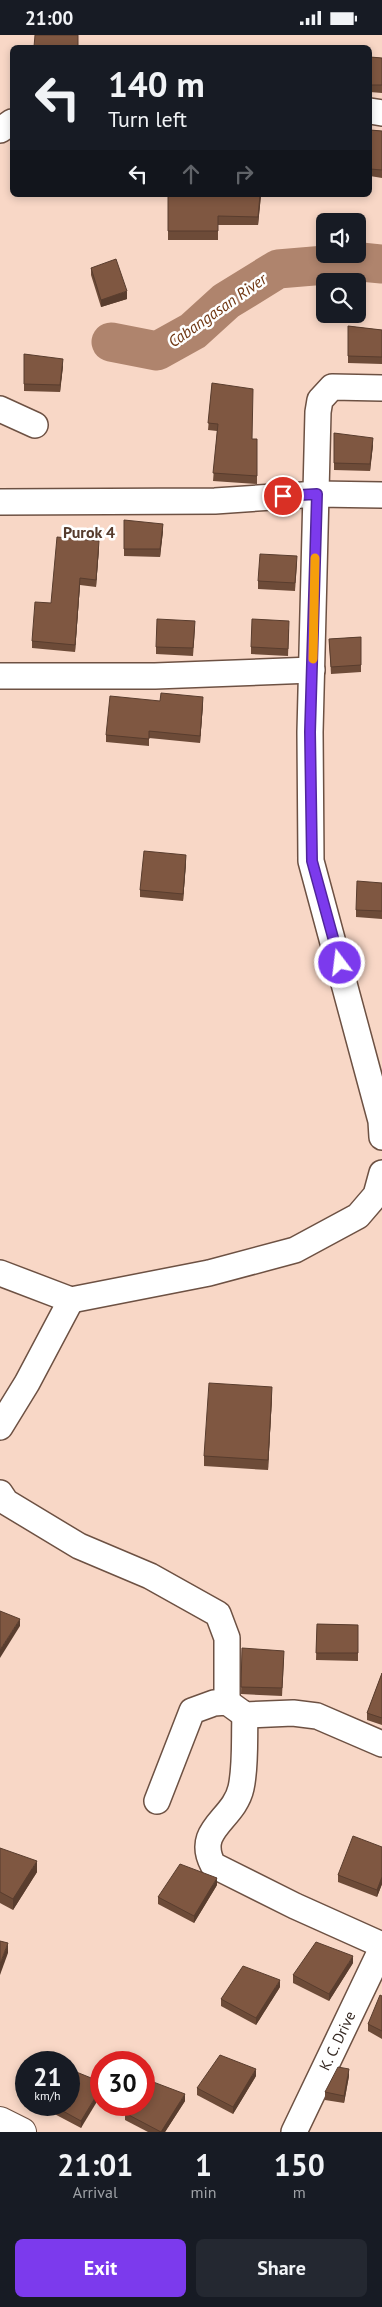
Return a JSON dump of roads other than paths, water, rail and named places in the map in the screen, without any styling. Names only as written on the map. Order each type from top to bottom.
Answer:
[{"type":"main road","points":[[0,2121],[22,2132]]},
{"type":"street","points":[[382,388],[332,387],[320,400],[318,412],[310,732],[312,861],[381,1121],[382,1137]]},
{"type":"street","points":[[0,409],[36,425]]},
{"type":"street","points":[[0,502],[215,501],[317,494],[382,495]]},
{"type":"street","points":[[0,676],[156,676],[312,670]]},
{"type":"street","points":[[0,1273],[71,1299],[209,1273],[295,1250],[358,1216],[376,1195],[382,1173]]},
{"type":"street","points":[[0,1427],[27,1383],[71,1299]]},
{"type":"street","points":[[0,1493],[6,1502],[79,1546],[150,1576],[218,1614],[227,1638],[236,1709],[241,1787],[232,1809],[216,1825],[210,1838],[207,1854],[213,1865],[382,1947]]},
{"type":"street","points":[[157,1801],[192,1711],[214,1703],[236,1709],[318,1716],[382,1744]]},
{"type":"street","name":"K. C. Drive","points":[[294,2132],[382,1947]]},
{"type":"waterway","name":"Cabangasan River","points":[[111,342],[157,351],[193,331],[226,301],[278,269],[361,262],[382,264]]},
{"type":"district","name":"Purok 4","points":[[89,532]]}]
